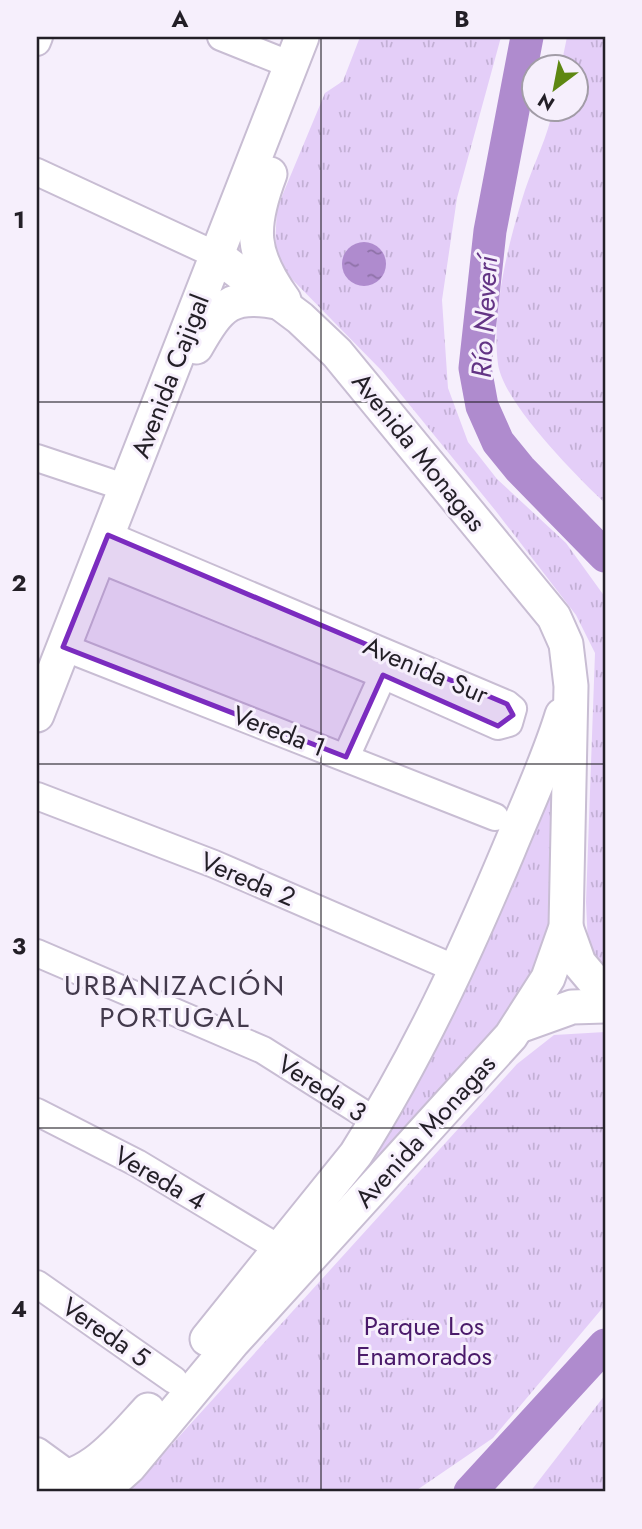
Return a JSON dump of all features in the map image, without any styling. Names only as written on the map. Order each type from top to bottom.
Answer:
[{"type":"main road","points":[[290,311],[271,278],[256,241],[254,226],[257,208],[323,37]]},
{"type":"main road","name":"Avenida Cajigal","points":[[37,715],[297,51]]},
{"type":"main road","name":"Avenida Monagas","points":[[37,1480],[81,1484],[111,1483],[129,1467],[233,1342],[519,1026],[548,978],[566,927],[571,685],[566,645],[554,617],[337,353],[290,311],[216,255]]},
{"type":"main road","points":[[142,450],[188,359],[221,308],[246,298],[290,311]]},
{"type":"main road","name":"Avenida Monagas","points":[[81,1484],[86,1469],[112,1450],[174,1380],[356,1154],[377,1122],[456,969],[545,762],[571,685]]},
{"type":"main road","points":[[566,927],[579,963],[605,994]]},
{"type":"main road","points":[[519,1026],[572,1007],[605,1006]]},
{"type":"street","points":[[37,42],[39,37]]},
{"type":"street","points":[[221,37],[297,51]]},
{"type":"street","points":[[37,172],[216,255]]},
{"type":"street","points":[[37,458],[127,488]]},
{"type":"street","name":"Avenida Sur","points":[[103,547],[507,704],[513,709],[513,715],[509,723],[498,726],[103,547]]},
{"type":"street","name":"Vereda 1","points":[[64,648],[495,817]]},
{"type":"street","points":[[346,757],[383,675]]},
{"type":"street","name":"Vereda 2","points":[[37,796],[214,864],[456,969]]},
{"type":"street","name":"Vereda 3","points":[[37,953],[263,1050],[377,1122]]},
{"type":"street","name":"Vereda 4","points":[[37,1112],[136,1163],[280,1249]]},
{"type":"street","name":"Vereda 5","points":[[37,1284],[174,1380]]},
{"type":"street","points":[[37,1451],[81,1484]]},
{"type":"highlighted area","points":[[108,535],[507,704],[513,715],[498,726],[383,675],[346,757],[63,647]]},
{"type":"green space","points":[[360,37],[501,37],[457,198],[442,300],[448,388],[468,442],[497,479],[566,543],[605,597],[605,966],[588,945],[586,902],[595,653],[576,615],[495,510],[382,371],[283,270],[275,246],[277,208],[325,93],[343,81]]},
{"type":"green space","points":[[567,37],[605,37],[605,503],[526,418],[503,380],[496,343],[499,299],[508,253],[519,210],[550,122],[590,122],[590,52],[564,52]]},
{"type":"green space","points":[[560,760],[555,931],[514,1017],[374,1176],[366,1169],[406,1101],[503,906]]},
{"type":"green space","name":"Parque Los Enamorados","points":[[605,1032],[605,1305],[493,1438],[414,1492],[118,1492],[145,1474],[517,1064],[554,1035]]},
{"type":"green space","points":[[605,1395],[605,1492],[530,1492]]},
{"type":"water","points":[[364,242],[379,249],[386,264],[379,279],[364,286],[349,279],[342,264],[349,249]]},
{"type":"waterway","name":"Río Neverí","points":[[527,37],[490,231],[475,368],[482,406],[498,442],[520,469],[605,556]]},
{"type":"waterway","name":"Río Neverí","points":[[470,1492],[605,1345]]},
{"type":"district","name":"URBANIZACIÓN PORTUGAL","points":[[175,1001]]}]
